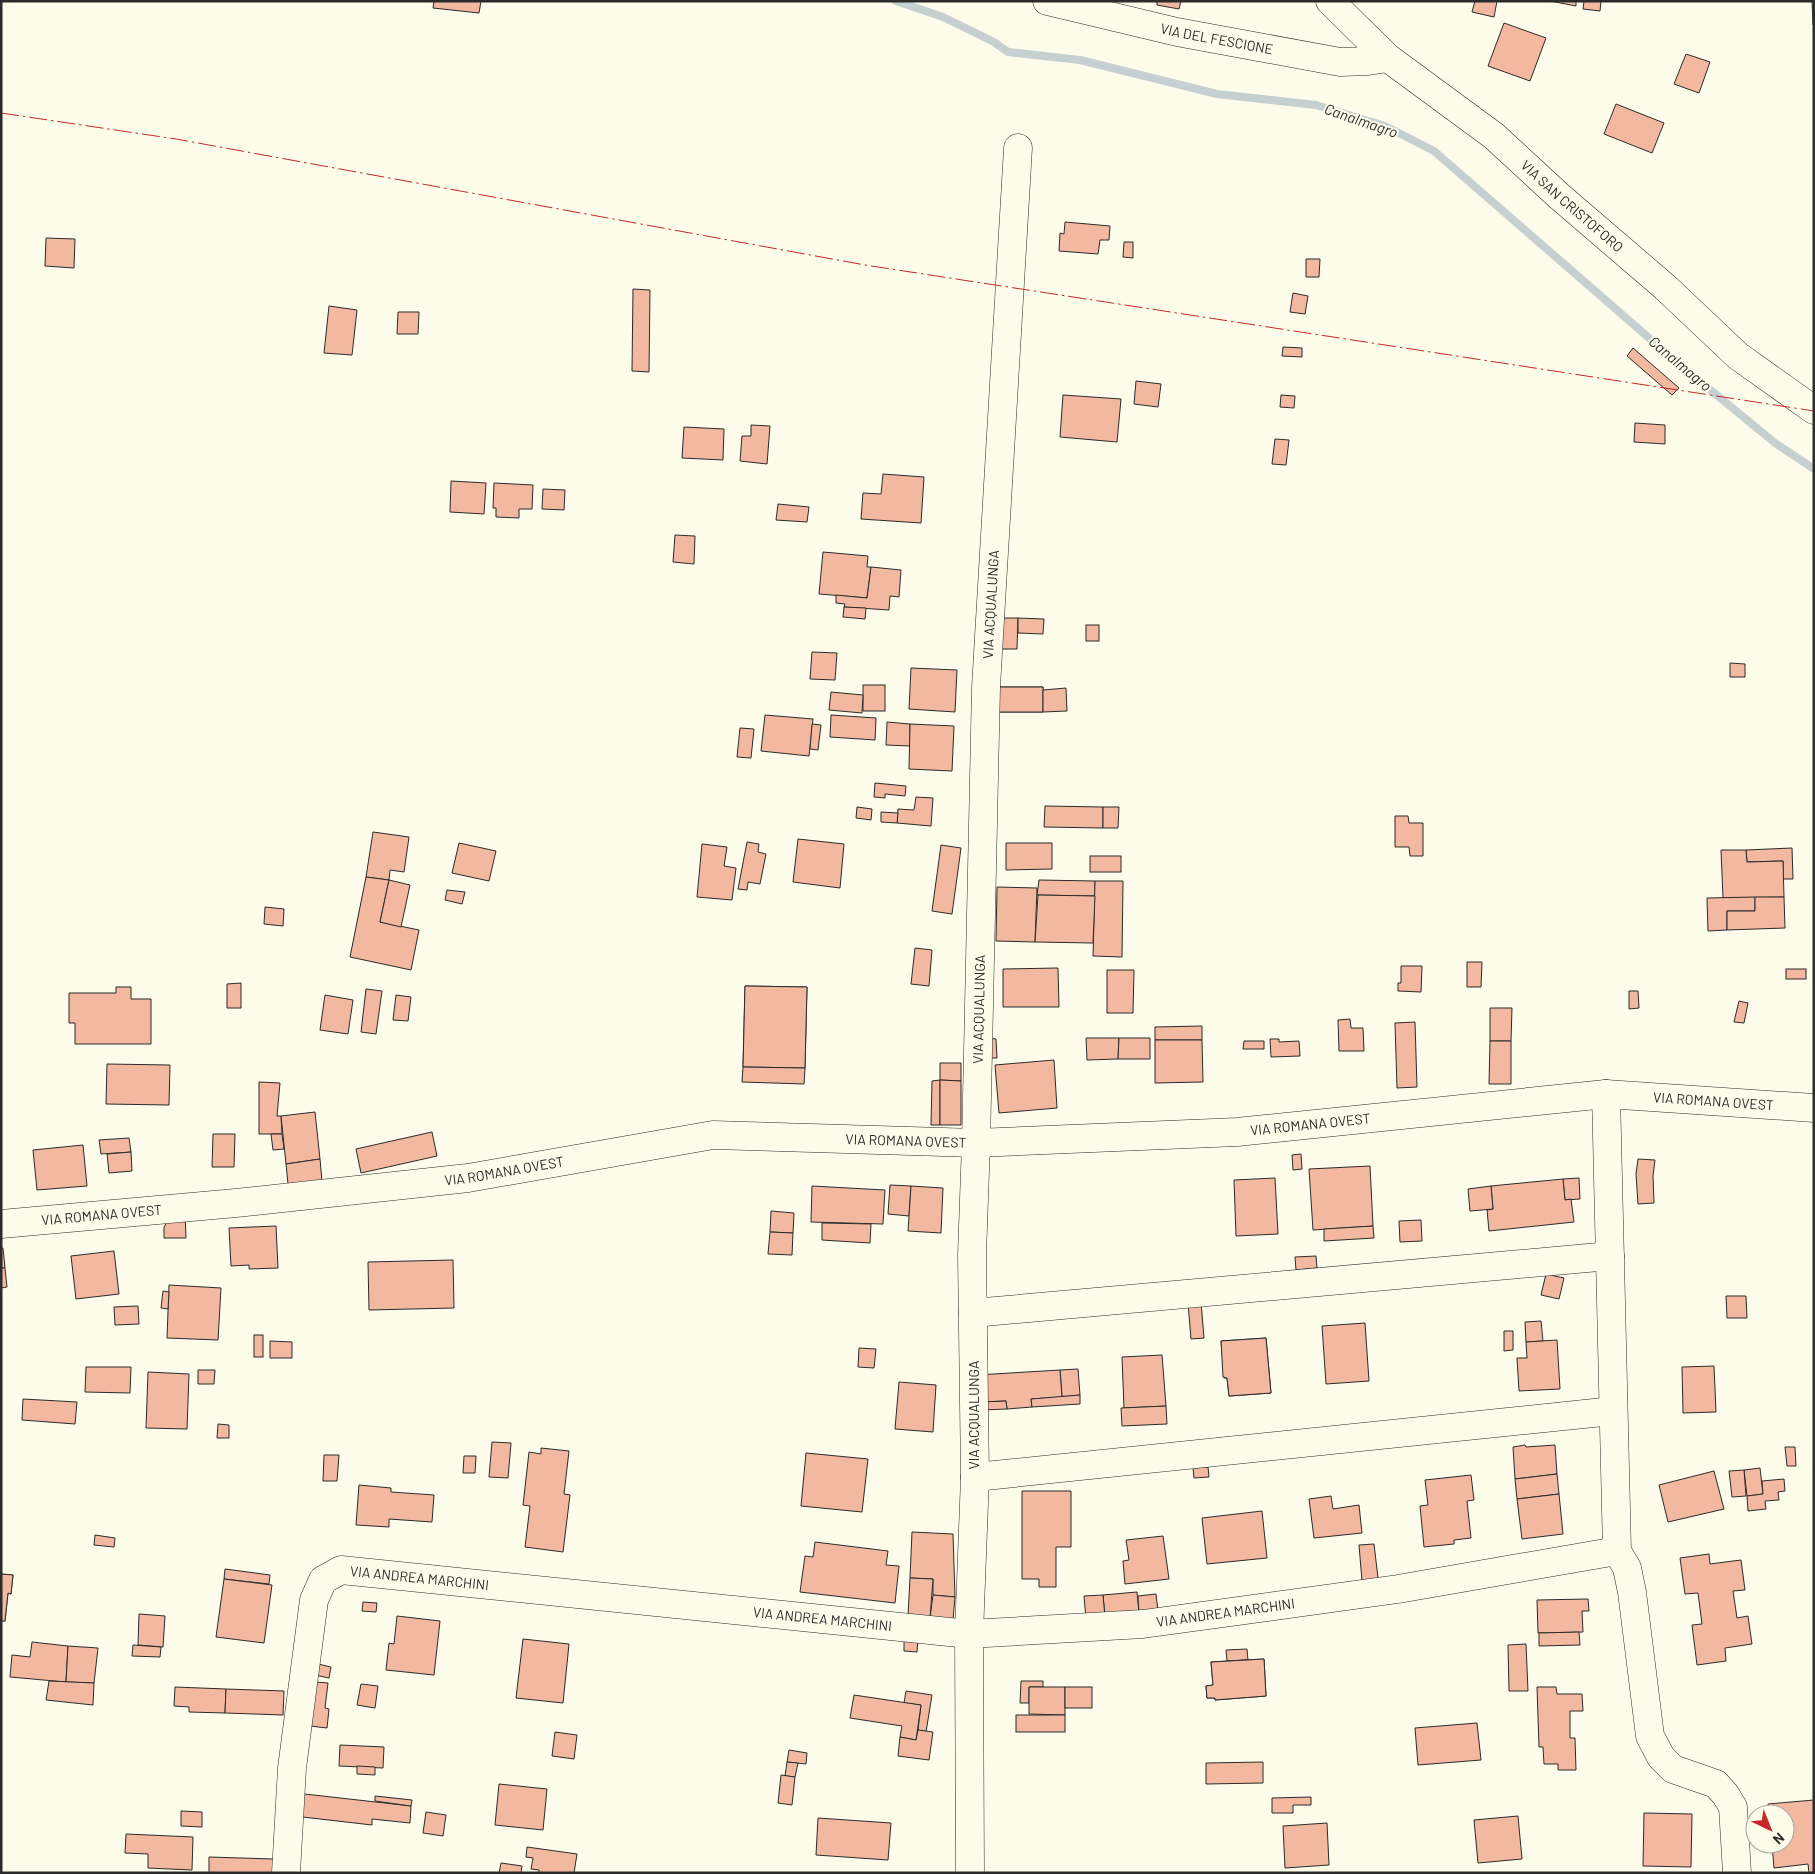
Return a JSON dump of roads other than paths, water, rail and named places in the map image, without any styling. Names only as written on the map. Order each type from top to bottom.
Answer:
[{"type":"street","name":"VIA DEL FESCIONE","points":[[1047,1],[1177,32],[1340,62],[1388,58]]},
{"type":"street","name":"VIA SAN CRISTOFORO","points":[[1330,1],[1388,58],[1494,136],[1559,196],[1665,287],[1738,356],[1814,410]]},
{"type":"street","name":"VIA ACQUALUNGA","points":[[970,1873],[969,1634],[975,1477],[972,1255],[986,687],[1018,148]]},
{"type":"street","name":"VIA ROMANA OVEST","points":[[1,1224],[236,1203],[468,1178],[713,1135],[976,1143],[1237,1132],[1606,1094],[1814,1108]]},
{"type":"street","points":[[1606,1094],[1616,1551],[1627,1568],[1632,1592],[1650,1736],[1661,1757],[1673,1769],[1716,1784],[1725,1794],[1733,1807],[1737,1873]]},
{"type":"street","points":[[973,1313],[1610,1256]]},
{"type":"street","points":[[975,1477],[1613,1411]]},
{"type":"street","name":"VIA ANDREA MARCHINI","points":[[286,1873],[292,1768],[314,1600],[323,1580],[341,1570],[969,1634],[1143,1624],[1398,1589],[1616,1551]]},
{"type":"waterway","name":"Canalmagro","points":[[896,1],[943,17],[994,42],[1008,52],[1080,60],[1217,94],[1316,105],[1385,126],[1434,151],[1679,364],[1775,443],[1814,469]]}]
